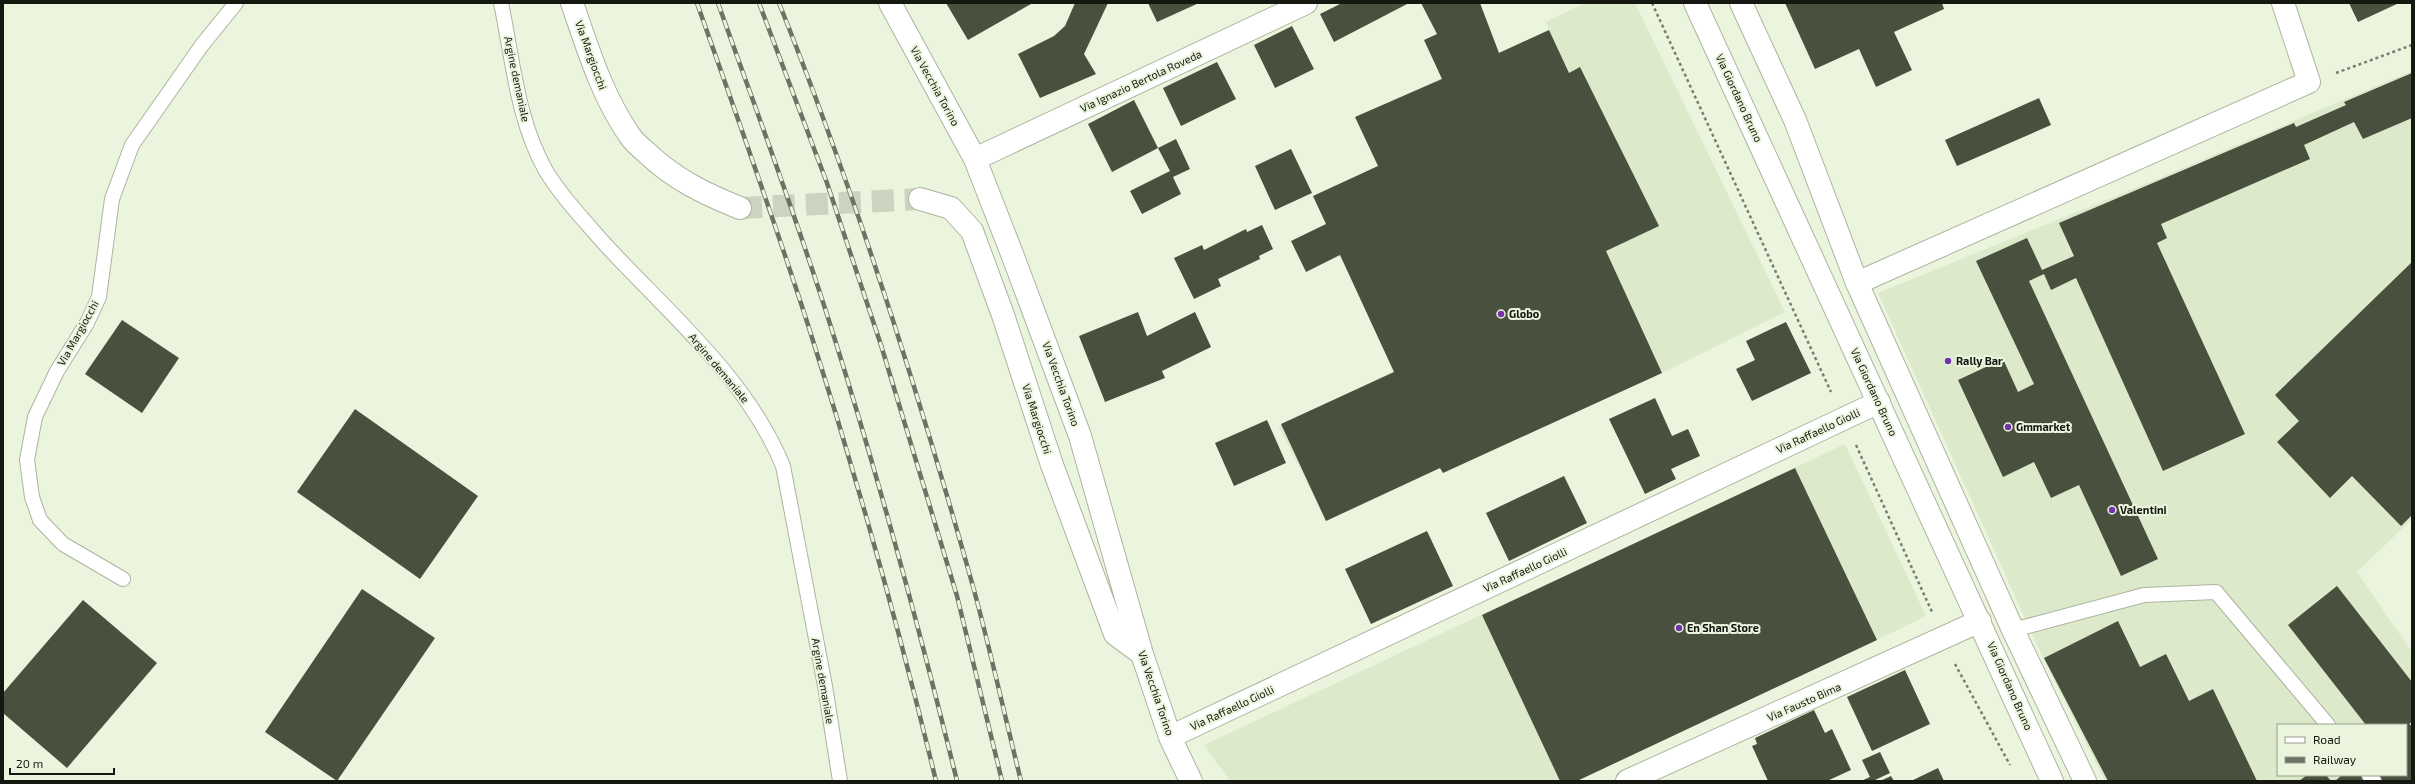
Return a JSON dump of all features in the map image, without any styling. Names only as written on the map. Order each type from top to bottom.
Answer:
[{"type":"street","name":"Via Margiocchi","points":[[572,3],[602,88],[630,137],[657,163],[680,180],[703,193],[740,208]]},
{"type":"street","name":"Via Vecchia Torino","points":[[890,3],[975,159],[1080,436],[1142,654],[1170,737],[1191,781]]},
{"type":"street","name":"Via Ignazio Bertola Roveda","points":[[975,159],[1306,3]]},
{"type":"street","name":"Via Giordano Bruno","points":[[1695,3],[1980,621],[2052,781]]},
{"type":"street","points":[[1741,3],[1795,120],[1857,283],[2012,630],[2085,781]]},
{"type":"street","points":[[1857,283],[2309,82],[2283,3]]},
{"type":"street","name":"Via Margiocchi","points":[[920,199],[951,208],[972,231],[1003,315],[1054,472],[1110,620],[1116,634],[1142,654]]},
{"type":"street","name":"Via Raffaello Giolli","points":[[1170,737],[1879,402]]},
{"type":"street","name":"Via Fausto Bima","points":[[1627,781],[1980,621]]},
{"type":"lane","name":"Via Margiocchi","points":[[123,579],[63,544],[40,520],[32,497],[27,460],[34,417],[57,371],[80,335],[99,297],[112,199],[132,145],[202,46],[236,3]]},
{"type":"lane","name":"Argine demaniale","points":[[501,3],[523,118],[546,170],[560,193],[587,224],[719,365],[744,397],[774,444],[783,466],[825,686],[840,781]]},
{"type":"lane","points":[[2012,630],[2144,595],[2216,592],[2327,724]]},
{"type":"path","points":[[2309,82],[2412,45]]},
{"type":"shaded area","name":"Globo","points":[[1585,3],[1635,3],[1785,312],[1662,373],[1443,473],[1440,468],[1326,521],[1279,427],[1394,371],[1313,196],[1378,166],[1355,117],[1549,30],[1546,22]]},
{"type":"shaded area","points":[[2412,71],[2412,519],[2357,572],[2412,652],[2412,781],[2105,781],[2041,654],[1878,293],[2145,184]]},
{"type":"shaded area","points":[[1845,444],[1926,616],[1577,781],[1230,781],[1204,745]]},
{"type":"building","points":[[946,3],[1030,3],[1031,4],[968,40]]},
{"type":"building","points":[[1075,3],[1108,3],[1084,54],[1096,74],[1040,98],[1018,54],[1054,36],[1065,26]]},
{"type":"building","points":[[1148,3],[1199,3],[1157,22]]},
{"type":"building","points":[[1342,3],[1409,3],[1334,42],[1320,14]]},
{"type":"building","name":"Globo","points":[[1421,3],[1480,3],[1499,53],[1549,30],[1569,73],[1580,67],[1659,226],[1606,251],[1662,373],[1443,473],[1440,468],[1326,521],[1281,424],[1394,372],[1340,255],[1306,272],[1291,241],[1326,224],[1313,196],[1378,166],[1355,117],[1442,79],[1424,40],[1437,34]]},
{"type":"building","points":[[1785,3],[1942,3],[1944,9],[1894,32],[1912,70],[1876,87],[1859,49],[1815,69]]},
{"type":"building","points":[[2349,3],[2399,3],[2358,22]]},
{"type":"building","points":[[1292,26],[1314,69],[1275,88],[1254,45]]},
{"type":"building","points":[[1217,62],[1236,99],[1181,126],[1163,88]]},
{"type":"building","points":[[2412,73],[2412,118],[2363,139],[2354,122],[2304,145],[2310,159],[2161,224],[2167,238],[2157,243],[2245,434],[2163,471],[2076,278],[2051,290],[2044,274],[2029,281],[2158,559],[2121,576],[2079,485],[2051,498],[2034,462],[2003,477],[1958,380],[2003,359],[2018,392],[2034,384],[1976,261],[2027,238],[2042,270],[2074,256],[2059,223],[2294,123],[2296,127],[2346,105],[2344,102]]},
{"type":"building","points":[[2039,98],[2051,125],[1957,166],[1945,140]]},
{"type":"building","points":[[1134,100],[1158,148],[1112,172],[1088,124]]},
{"type":"building","points":[[1176,139],[1190,169],[1173,177],[1181,194],[1142,214],[1130,191],[1170,171],[1158,148]]},
{"type":"building","points":[[1291,149],[1312,193],[1275,210],[1255,166]]},
{"type":"building","points":[[1262,225],[1273,249],[1259,256],[1260,259],[1218,279],[1221,286],[1194,299],[1174,258],[1202,245],[1204,250],[1246,229],[1247,232]]},
{"type":"building","points":[[2412,262],[2412,515],[2401,526],[2352,476],[2330,498],[2277,442],[2299,421],[2275,395]]},
{"type":"building","points":[[1138,312],[1147,336],[1195,312],[1211,347],[1162,371],[1165,378],[1105,402],[1079,336]]},
{"type":"building","points":[[122,320],[179,358],[142,413],[85,374]]},
{"type":"building","points":[[1786,322],[1811,373],[1752,401],[1736,369],[1755,360],[1746,341]]},
{"type":"building","points":[[1655,398],[1672,436],[1688,429],[1700,456],[1671,469],[1676,479],[1645,494],[1609,419]]},
{"type":"building","points":[[355,409],[478,496],[420,579],[297,492]]},
{"type":"building","points":[[1267,420],[1286,463],[1234,486],[1215,443]]},
{"type":"building","name":"En Shan Store","points":[[1795,468],[1877,640],[1577,781],[1560,781],[1482,615]]},
{"type":"building","points":[[1564,476],[1587,523],[1509,561],[1486,513]]},
{"type":"building","points":[[1427,531],[1453,586],[1371,624],[1345,569]]},
{"type":"building","points":[[2337,586],[2412,682],[2412,722],[2409,724],[2412,726],[2412,781],[2335,781],[2341,776],[2407,776],[2407,724],[2365,724],[2288,625]]},
{"type":"building","points":[[362,589],[435,638],[337,781],[265,732]]},
{"type":"building","points":[[83,600],[157,663],[67,768],[3,713],[3,693]]},
{"type":"building","points":[[2118,621],[2140,667],[2166,654],[2189,701],[2213,689],[2257,781],[2108,781],[2044,658]]},
{"type":"building","points":[[1905,670],[1930,724],[1872,751],[1847,697]]},
{"type":"building","points":[[1814,710],[1825,733],[1832,729],[1851,770],[1827,781],[1768,781],[1752,746],[1757,744],[1755,738]]},
{"type":"building","points":[[1880,752],[1890,773],[1873,781],[1861,781],[1870,777],[1862,760]]},
{"type":"building","points":[[1938,768],[1944,781],[1911,781]]},
{"type":"building","points":[[1891,776],[1894,781],[1880,781]]},
{"type":"building","points":[[2306,776],[2327,776],[2331,781],[2299,781]]},
{"type":"tunnel","points":[[740,208],[920,199]]},
{"type":"railway","points":[[697,3],[782,246],[827,384],[877,553],[936,781]]},
{"type":"railway","points":[[718,3],[804,243],[848,381],[897,551],[957,781]]},
{"type":"railway","points":[[759,3],[827,183],[881,345],[957,596],[1002,781]]},
{"type":"railway","points":[[779,3],[860,220],[908,368],[974,590],[1021,781]]},
{"type":"place","name":"Globo","points":[[1501,314]]},
{"type":"place","name":"Rally Bar","points":[[1948,361]]},
{"type":"place","name":"Gmmarket","points":[[2008,427]]},
{"type":"place","name":"Valentini","points":[[2112,510]]},
{"type":"place","name":"En Shan Store","points":[[1679,628]]}]
